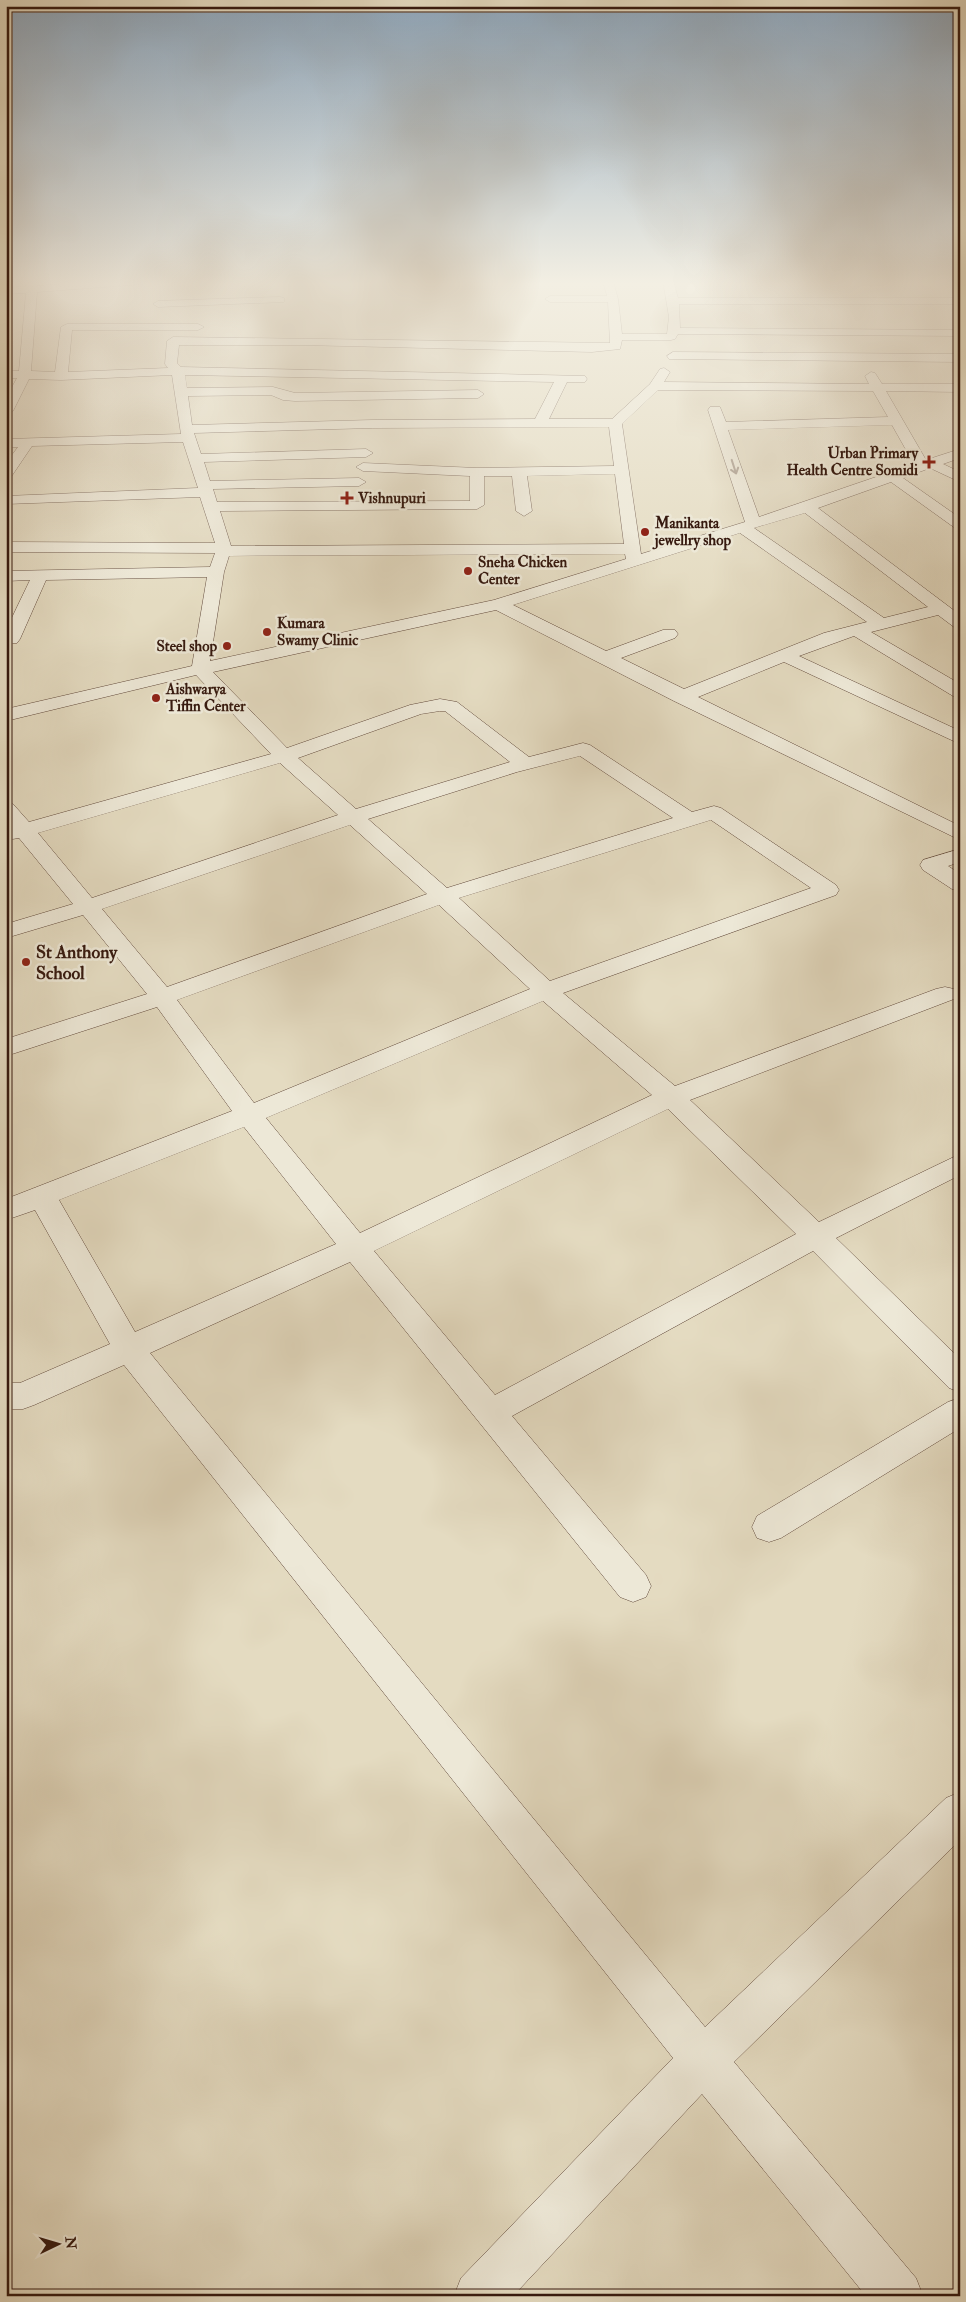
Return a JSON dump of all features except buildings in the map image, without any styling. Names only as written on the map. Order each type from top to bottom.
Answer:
[{"type":"street","points":[[178,388],[194,458],[208,494],[224,549],[216,572],[200,669]]},
{"type":"street","points":[[248,388],[273,391],[287,397],[489,394]]},
{"type":"street","points":[[540,423],[559,388]]},
{"type":"street","points":[[6,443],[372,424],[540,423],[554,428],[616,423],[652,388]]},
{"type":"street","points":[[708,388],[721,426],[747,525],[881,624]]},
{"type":"street","points":[[878,388],[897,421],[927,465],[960,478]]},
{"type":"street","points":[[11,396],[36,390]]},
{"type":"street","points":[[538,393],[557,393]]},
{"type":"street","points":[[721,426],[897,421]]},
{"type":"street","points":[[616,423],[633,555]]},
{"type":"street","points":[[345,550],[359,482],[369,451],[372,424]]},
{"type":"street","points":[[6,474],[28,442]]},
{"type":"street","points":[[194,458],[369,451],[477,472],[622,470]]},
{"type":"street","points":[[6,715],[200,669],[498,604],[633,555],[807,507],[894,478],[960,453]]},
{"type":"street","points":[[208,494],[354,506],[477,505],[477,472]]},
{"type":"street","points":[[519,472],[524,511]]},
{"type":"street","points":[[894,478],[960,525]]},
{"type":"street","points":[[6,500],[208,494],[359,482]]},
{"type":"street","points":[[807,507],[960,622]]},
{"type":"street","points":[[6,546],[633,555]]},
{"type":"street","points":[[6,576],[216,572]]},
{"type":"street","points":[[11,640],[41,574]]},
{"type":"street","points":[[498,604],[960,834]]},
{"type":"street","points":[[681,696],[830,637],[941,609]]},
{"type":"street","points":[[856,630],[960,692]]},
{"type":"street","points":[[604,658],[669,634]]},
{"type":"street","points":[[783,655],[960,738]]},
{"type":"street","points":[[200,669],[284,756],[443,896],[546,991],[671,1097],[816,1236],[960,1379]]},
{"type":"street","points":[[16,833],[284,756],[417,708],[440,705],[450,706],[524,763]]},
{"type":"street","points":[[6,931],[89,908],[353,816],[524,763],[583,749],[690,820]]},
{"type":"street","points":[[6,808],[16,833],[89,908],[162,996],[249,1115],[355,1248],[633,1586]]},
{"type":"street","points":[[938,824],[960,809]]},
{"type":"street","points":[[6,1048],[162,996],[443,896],[714,812],[828,890],[546,991],[249,1115],[6,1210]]},
{"type":"street","points":[[960,855],[931,865],[960,884]]},
{"type":"street","points":[[6,1396],[23,1396],[355,1248],[671,1097],[945,994]]},
{"type":"street","points":[[490,1413],[816,1236],[960,1163]]},
{"type":"street","points":[[42,1196],[129,1349],[703,2060],[898,2296]]},
{"type":"street","points":[[769,1527],[960,1411]]},
{"type":"street","points":[[479,2296],[703,2060],[960,1812]]},
{"type":"place","name":"Urban Primary Health Centre Somidi","points":[[929,462]]},
{"type":"place","name":"Vishnupuri","points":[[347,498]]},
{"type":"place","name":"Manikanta jewellry shop","points":[[645,532]]},
{"type":"place","name":"Sneha Chicken Center","points":[[468,571]]},
{"type":"place","name":"Kumara Swamy Clinic","points":[[267,632]]},
{"type":"place","name":"Steel shop","points":[[227,646]]},
{"type":"place","name":"Aishwarya Tiffin Center","points":[[156,698]]},
{"type":"place","name":"St Anthony School","points":[[26,962]]}]
